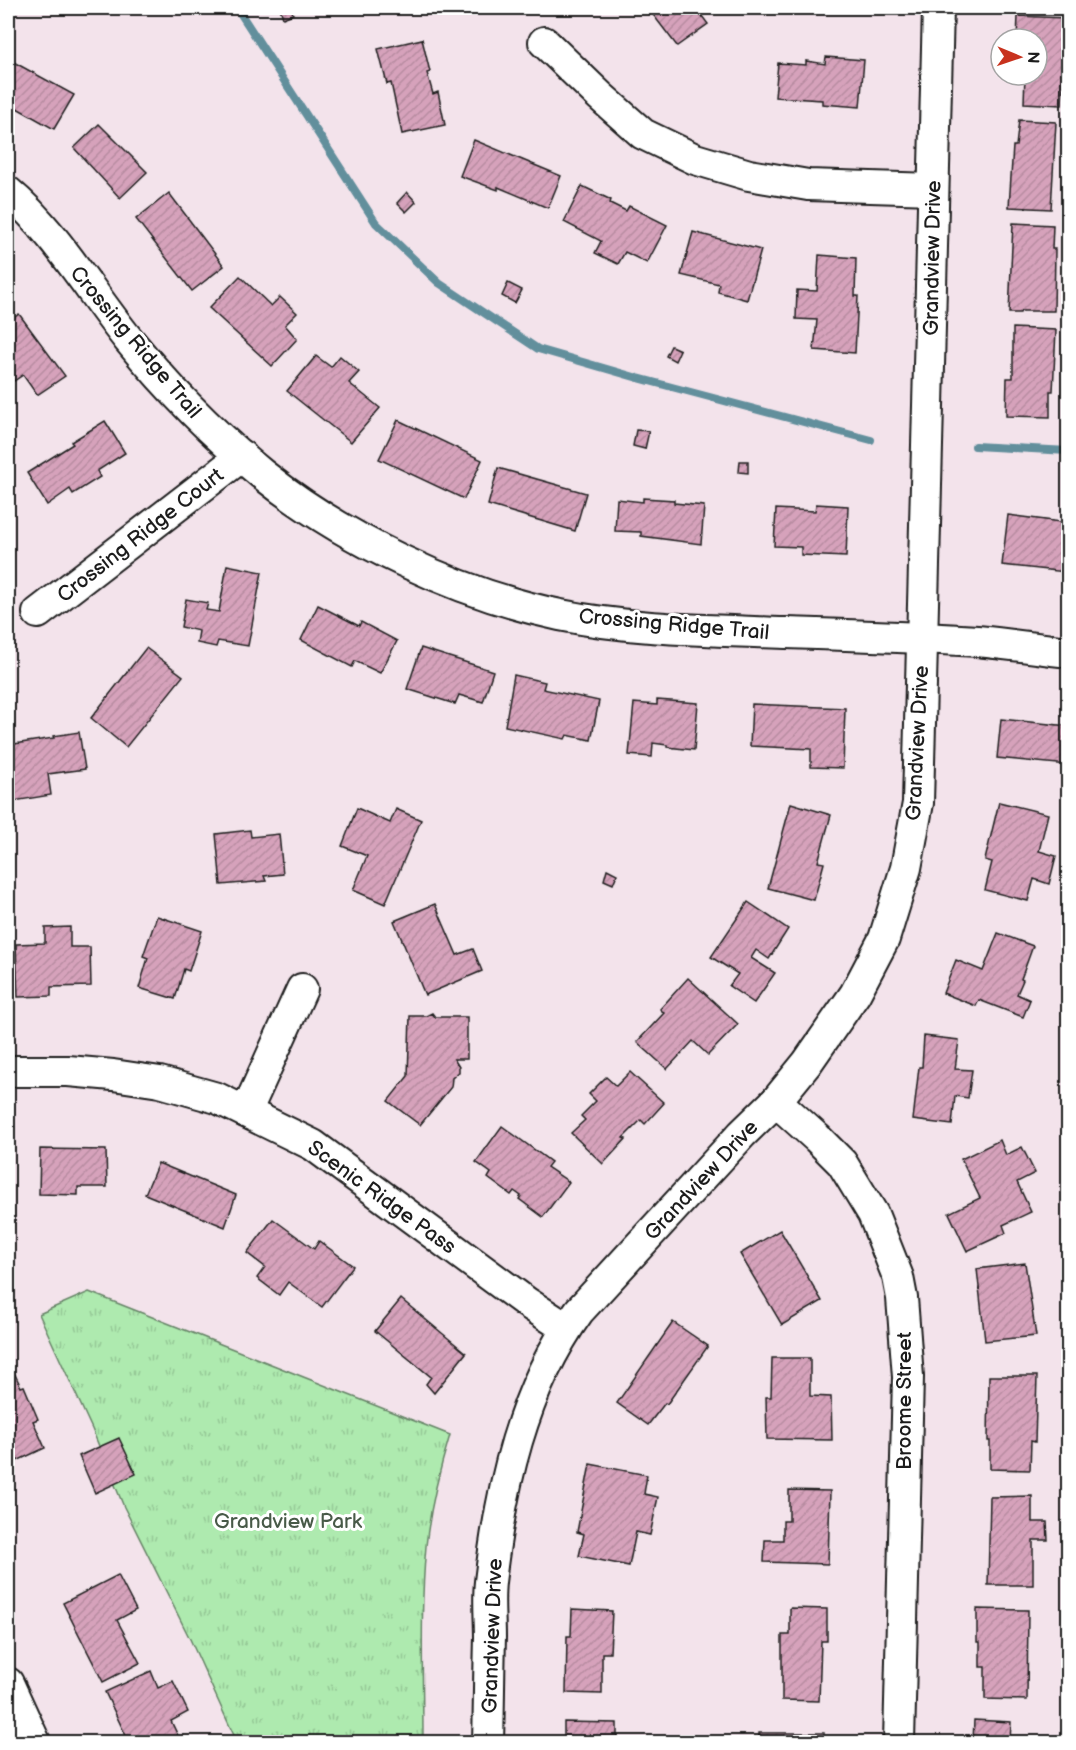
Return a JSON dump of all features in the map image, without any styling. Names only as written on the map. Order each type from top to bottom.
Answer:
[{"type":"street","name":"Grandview Drive","points":[[488,1743],[490,1584],[505,1483],[524,1414],[535,1388],[566,1328],[579,1311],[726,1151],[776,1101],[807,1063],[855,994],[884,939],[906,868],[918,803],[938,8]]},
{"type":"street","points":[[543,42],[643,134],[695,159],[749,175],[808,185],[933,189]]},
{"type":"street","name":"Crossing Ridge Trail","points":[[8,192],[39,222],[129,340],[202,422],[263,475],[323,518],[395,558],[486,594],[560,615],[633,625],[921,638],[1068,652]]},
{"type":"street","name":"Crossing Ridge Court","points":[[38,613],[242,456]]},
{"type":"street","points":[[246,1112],[302,989]]},
{"type":"street","name":"Scenic Ridge Pass","points":[[8,1071],[68,1071],[160,1082],[217,1098],[314,1145],[526,1302],[566,1328]]},
{"type":"street","name":"Broome Street","points":[[776,1101],[842,1163],[873,1214],[898,1277],[902,1298],[908,1377],[898,1743]]},
{"type":"street","points":[[8,1683],[35,1743]]},
{"type":"green space","name":"Grandview Park","points":[[89,1292],[450,1435],[435,1490],[426,1546],[422,1619],[423,1742],[237,1742],[190,1639],[124,1507],[92,1429],[39,1314]]},
{"type":"building","points":[[280,8],[291,8],[293,14],[283,18]]},
{"type":"building","points":[[648,8],[696,8],[708,24],[677,46]]},
{"type":"building","points":[[1018,16],[1066,18],[1062,105],[1024,103],[1025,87],[1049,87],[1049,27],[1018,27]]},
{"type":"building","points":[[422,39],[430,72],[427,73],[433,94],[438,92],[445,125],[402,134],[391,83],[387,84],[378,49]]},
{"type":"building","points":[[826,57],[864,60],[860,107],[822,104],[822,100],[775,97],[778,63],[806,65],[806,61],[825,64]]},
{"type":"building","points":[[8,59],[74,95],[54,129],[8,103]]},
{"type":"building","points":[[1019,120],[1056,122],[1051,209],[1009,207],[1013,146],[1016,146]]},
{"type":"building","points":[[99,124],[147,172],[120,198],[74,148]]},
{"type":"building","points":[[474,140],[561,176],[548,208],[498,187],[498,190],[460,176]]},
{"type":"building","points":[[582,186],[611,200],[610,203],[626,211],[629,206],[667,225],[647,263],[625,252],[618,264],[595,253],[601,241],[564,222]]},
{"type":"building","points":[[407,192],[416,202],[406,212],[397,203]]},
{"type":"building","points":[[169,193],[224,266],[192,291],[136,219]]},
{"type":"building","points":[[1013,223],[1053,225],[1054,311],[1009,313]]},
{"type":"building","points":[[693,232],[761,250],[747,300],[718,292],[719,284],[681,275]]},
{"type":"building","points":[[819,255],[856,258],[855,296],[858,296],[855,353],[814,350],[817,320],[796,319],[797,290],[817,291]]},
{"type":"building","points":[[240,276],[271,306],[280,297],[297,313],[285,325],[297,339],[272,366],[209,308]]},
{"type":"building","points":[[508,283],[522,290],[515,303],[502,296]]},
{"type":"building","points":[[19,314],[65,376],[37,395],[23,375],[14,381],[8,372],[8,322]]},
{"type":"building","points":[[1013,328],[1056,330],[1050,417],[1006,416],[1007,378],[1013,378]]},
{"type":"building","points":[[671,346],[680,350],[675,361],[666,356]]},
{"type":"building","points":[[316,356],[331,367],[340,356],[359,372],[349,383],[380,408],[351,442],[287,391]]},
{"type":"building","points":[[398,420],[482,460],[464,499],[379,459]]},
{"type":"building","points":[[105,421],[125,453],[97,471],[100,477],[73,494],[70,489],[47,505],[27,473]]},
{"type":"building","points":[[636,430],[649,431],[645,449],[633,446]]},
{"type":"building","points":[[740,461],[748,461],[748,473],[739,472]]},
{"type":"building","points":[[498,468],[586,493],[575,531],[488,505]]},
{"type":"building","points":[[643,498],[674,500],[674,503],[704,506],[701,544],[641,536],[641,532],[615,531],[617,499],[643,502]]},
{"type":"building","points":[[816,504],[848,506],[846,557],[801,555],[801,547],[774,546],[776,509],[815,511]]},
{"type":"building","points":[[1008,515],[1068,523],[1066,572],[1002,565]]},
{"type":"building","points":[[227,565],[262,572],[248,646],[218,641],[216,647],[197,643],[199,631],[181,627],[186,599],[208,603],[206,610],[219,612]]},
{"type":"building","points":[[318,605],[359,626],[361,622],[397,641],[380,673],[355,661],[352,667],[301,640]]},
{"type":"building","points":[[146,648],[183,676],[126,747],[91,718]]},
{"type":"building","points":[[421,648],[493,671],[483,702],[459,695],[455,704],[407,689]]},
{"type":"building","points":[[514,675],[545,682],[543,689],[599,701],[591,740],[567,735],[565,739],[505,726]]},
{"type":"building","points":[[657,700],[698,703],[694,750],[653,743],[652,757],[629,755],[634,703],[657,705]]},
{"type":"building","points":[[752,704],[845,708],[843,768],[811,767],[811,749],[750,746]]},
{"type":"building","points":[[1001,719],[1068,726],[1068,765],[997,758]]},
{"type":"building","points":[[79,732],[85,769],[48,774],[51,795],[14,801],[10,775],[8,775],[8,745]]},
{"type":"building","points":[[999,802],[1048,814],[1039,851],[1056,856],[1049,884],[1034,879],[1028,901],[985,890],[992,862],[985,860]]},
{"type":"building","points":[[791,803],[831,815],[818,862],[824,863],[814,900],[768,888]]},
{"type":"building","points":[[357,808],[390,823],[396,809],[421,820],[385,904],[353,890],[367,856],[342,846]]},
{"type":"building","points":[[250,830],[251,837],[279,834],[283,874],[264,876],[266,881],[221,885],[216,834]]},
{"type":"building","points":[[607,869],[617,874],[613,884],[604,880]]},
{"type":"building","points":[[748,902],[788,929],[769,959],[756,950],[751,958],[775,973],[754,1003],[729,986],[738,974],[711,957]]},
{"type":"building","points":[[435,904],[457,955],[473,949],[482,971],[425,995],[394,921]]},
{"type":"building","points":[[157,916],[202,931],[189,971],[184,969],[175,999],[139,988],[148,958],[143,956]]},
{"type":"building","points":[[70,927],[70,947],[90,947],[91,986],[51,987],[51,996],[18,997],[16,944],[45,943],[45,928]]},
{"type":"building","points":[[998,933],[1033,946],[1017,994],[1030,1000],[1023,1017],[979,1000],[976,1006],[943,993],[956,960],[983,971]]},
{"type":"building","points":[[688,978],[738,1024],[708,1055],[693,1041],[667,1069],[637,1042],[664,1013],[660,1009]]},
{"type":"building","points":[[432,1013],[435,1017],[467,1017],[467,1059],[454,1059],[459,1072],[452,1078],[451,1087],[420,1125],[388,1101],[408,1076],[410,1016],[426,1016]]},
{"type":"building","points":[[924,1036],[959,1040],[955,1069],[972,1070],[968,1098],[955,1096],[952,1125],[913,1120],[919,1067],[922,1067]]},
{"type":"building","points":[[630,1072],[664,1103],[645,1124],[641,1120],[623,1138],[626,1139],[603,1164],[571,1133],[585,1120],[581,1116],[596,1101],[589,1094],[606,1077],[616,1086]]},
{"type":"building","points":[[502,1126],[551,1162],[547,1167],[569,1182],[543,1217],[519,1199],[521,1196],[514,1191],[511,1195],[488,1178],[491,1173],[476,1162]]},
{"type":"building","points":[[1000,1140],[1006,1155],[1022,1147],[1035,1173],[1017,1182],[1031,1212],[1003,1225],[1006,1233],[967,1251],[949,1213],[980,1198],[961,1159]]},
{"type":"building","points":[[40,1149],[106,1150],[107,1187],[78,1187],[78,1195],[39,1194]]},
{"type":"building","points":[[158,1163],[236,1195],[225,1227],[145,1194]]},
{"type":"building","points":[[273,1219],[314,1249],[319,1241],[353,1266],[322,1307],[288,1282],[279,1295],[257,1278],[265,1267],[247,1253]]},
{"type":"building","points":[[780,1230],[822,1301],[782,1325],[740,1254]]},
{"type":"building","points":[[1025,1263],[1036,1336],[985,1341],[977,1269]]},
{"type":"building","points":[[401,1299],[466,1353],[434,1393],[426,1384],[431,1377],[375,1331]]},
{"type":"building","points":[[673,1322],[708,1346],[667,1404],[665,1403],[648,1425],[617,1403]]},
{"type":"building","points":[[772,1358],[810,1358],[810,1396],[831,1397],[832,1440],[767,1439],[766,1397],[771,1397]]},
{"type":"building","points":[[8,1360],[21,1387],[24,1386],[38,1419],[33,1421],[45,1448],[8,1465]]},
{"type":"building","points":[[989,1376],[1037,1376],[1035,1442],[1031,1441],[1030,1470],[990,1469]]},
{"type":"building","points":[[119,1438],[136,1474],[95,1493],[79,1456]]},
{"type":"building","points":[[590,1464],[647,1475],[644,1494],[658,1497],[650,1535],[636,1532],[629,1566],[579,1556],[584,1534],[577,1532]]},
{"type":"building","points":[[789,1490],[830,1491],[828,1564],[764,1562],[765,1540],[783,1540],[783,1521],[789,1521]]},
{"type":"building","points":[[1032,1496],[1032,1522],[1047,1522],[1048,1540],[1033,1540],[1033,1585],[988,1585],[990,1497]]},
{"type":"building","points":[[118,1575],[136,1610],[117,1620],[140,1663],[103,1682],[63,1603]]},
{"type":"building","points":[[790,1608],[827,1609],[827,1641],[821,1641],[819,1701],[782,1700],[782,1635],[790,1635]]},
{"type":"building","points":[[572,1609],[612,1611],[610,1653],[602,1653],[602,1694],[566,1693],[567,1636],[571,1636]]},
{"type":"building","points":[[977,1609],[1028,1610],[1027,1700],[985,1699],[985,1667],[980,1667],[980,1642],[977,1642]]},
{"type":"building","points":[[151,1671],[158,1688],[173,1681],[188,1712],[171,1721],[181,1742],[129,1742],[105,1692]]},
{"type":"building","points":[[974,1720],[1011,1722],[1010,1742],[973,1742]]},
{"type":"building","points":[[564,1722],[617,1723],[617,1742],[564,1742]]},
{"type":"building","points":[[759,1733],[824,1733],[824,1742],[759,1742]]},
{"type":"waterway","points":[[237,8],[376,223],[439,283],[538,349],[871,440]]},
{"type":"waterway","points":[[975,446],[1068,451]]}]
